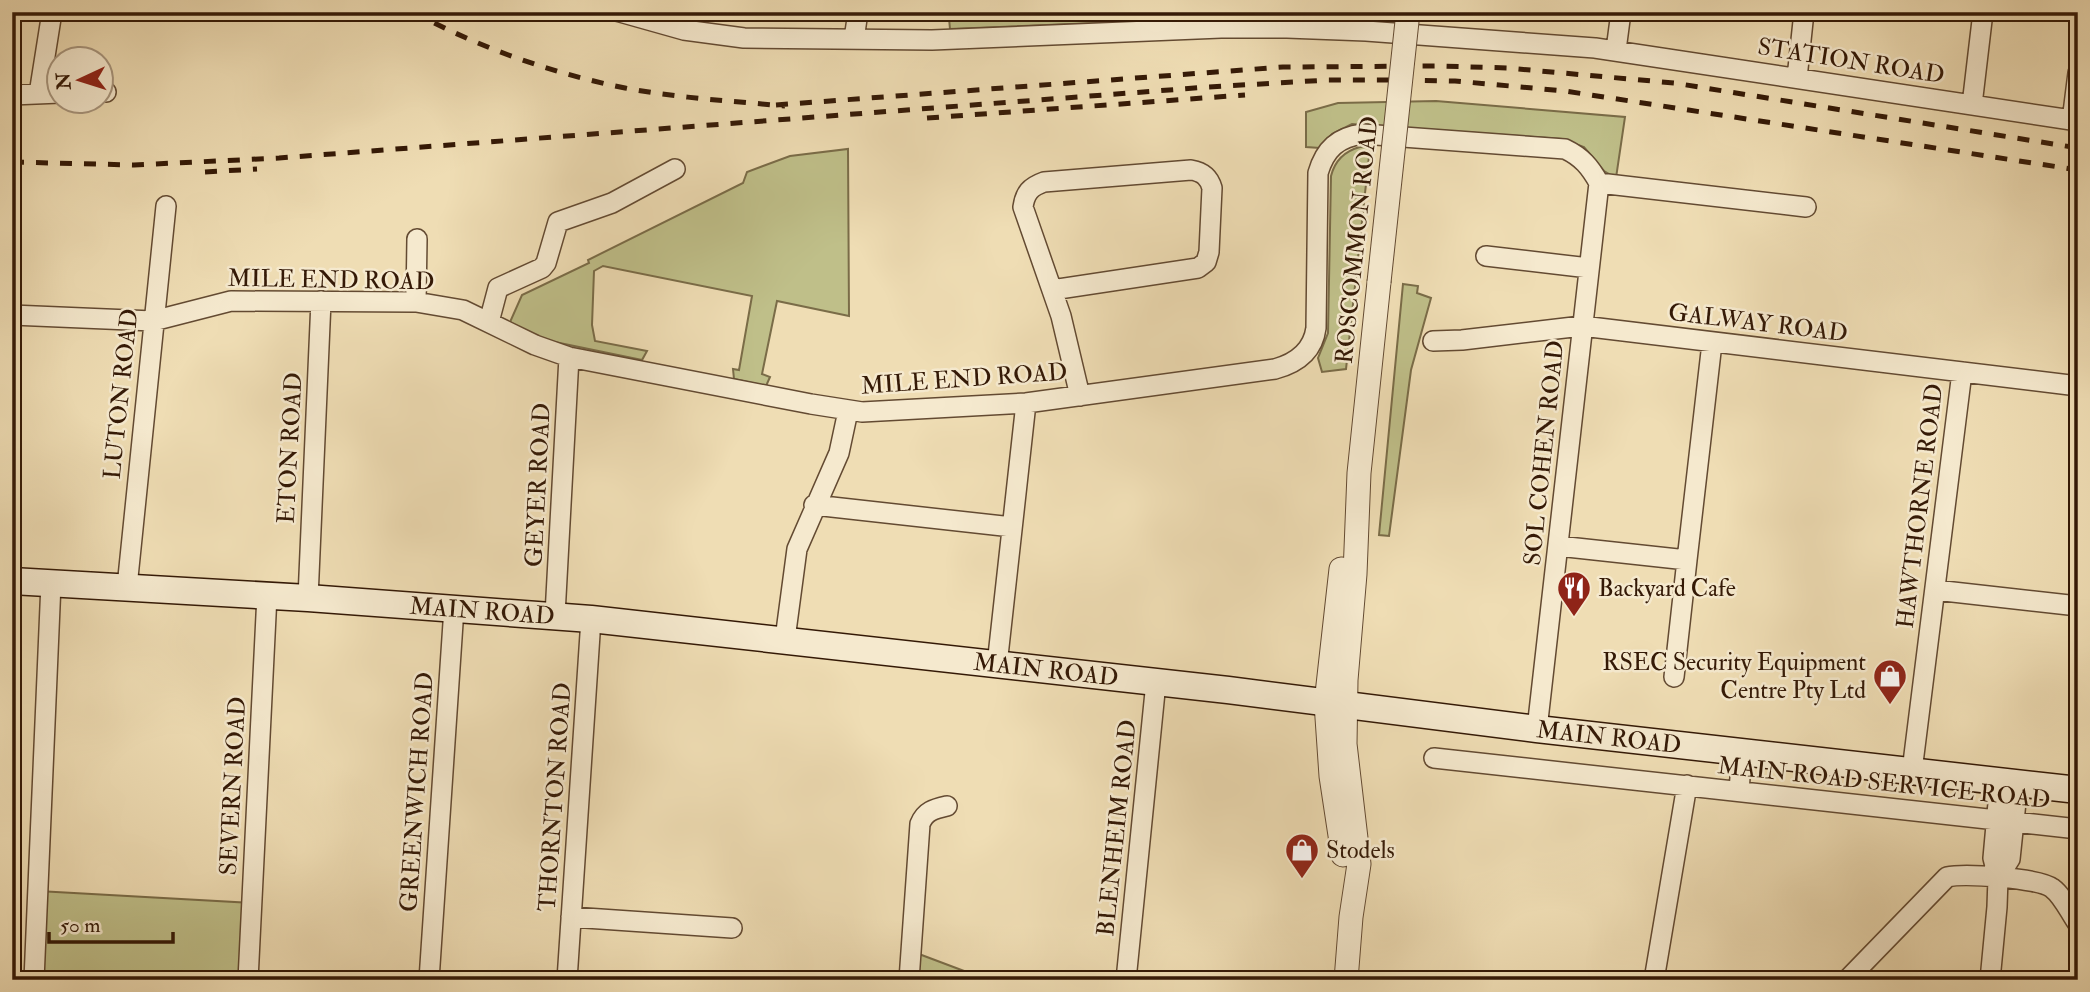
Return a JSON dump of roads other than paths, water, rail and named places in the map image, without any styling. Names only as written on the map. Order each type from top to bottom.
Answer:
[{"type":"main road","name":"MAIN ROAD","points":[[12,581],[267,595],[591,618],[2078,790]]},
{"type":"street","points":[[39,94],[52,12]]},
{"type":"street","name":"STATION ROAD","points":[[620,12],[684,30],[755,38],[932,40],[1221,28],[1366,31],[1616,50],[2075,121]]},
{"type":"street","points":[[854,39],[858,12]]},
{"type":"street","name":"ROSCOMMON ROAD","points":[[1346,980],[1351,917],[1331,776],[1340,573],[1359,473],[1408,12]]},
{"type":"street","points":[[1616,50],[1621,12]]},
{"type":"street","points":[[1797,78],[1804,12]]},
{"type":"street","points":[[1972,105],[1983,12]]},
{"type":"street","points":[[2075,121],[2078,73]]},
{"type":"street","points":[[12,95],[46,94]]},
{"type":"street","name":"MILE END ROAD","points":[[12,315],[153,321],[230,301],[416,302],[463,310],[535,345],[569,357],[848,411],[1026,403],[1275,369],[1302,356],[1315,338],[1316,328],[1318,173],[1329,149],[1350,135],[1564,149],[1589,165],[1599,183]]},
{"type":"street","points":[[489,322],[498,288],[537,271],[546,263],[558,222],[612,203],[675,170]]},
{"type":"street","points":[[1052,290],[1198,268],[1203,265],[1209,252],[1210,181],[1199,172],[1191,170],[1044,182],[1033,186],[1025,195],[1023,207],[1061,316],[1080,396]]},
{"type":"street","points":[[1599,183],[1806,207]]},
{"type":"street","name":"SOL COHEN ROAD","points":[[1537,729],[1599,183]]},
{"type":"street","name":"LUTON ROAD","points":[[127,587],[166,206]]},
{"type":"street","points":[[416,302],[417,239]]},
{"type":"street","points":[[1486,256],[1589,268]]},
{"type":"street","name":"ETON ROAD","points":[[308,598],[321,301]]},
{"type":"street","name":"GALWAY ROAD","points":[[1433,341],[1583,326],[2078,386]]},
{"type":"street","points":[[1674,677],[1712,343]]},
{"type":"street","name":"GEYER ROAD","points":[[555,615],[569,357]]},
{"type":"street","name":"HAWTHORNE ROAD","points":[[1912,771],[1962,372]]},
{"type":"street","points":[[997,665],[1026,403]]},
{"type":"street","points":[[785,639],[797,549],[839,453],[848,411]]},
{"type":"street","points":[[814,505],[1012,527]]},
{"type":"street","points":[[1558,546],[1687,560]]},
{"type":"street","points":[[34,980],[51,583]]},
{"type":"street","points":[[1935,590],[2078,606]]},
{"type":"street","name":"SEVERN ROAD","points":[[248,980],[267,595]]},
{"type":"street","name":"GREENWICH ROAD","points":[[429,980],[454,608]]},
{"type":"street","name":"THORNTON ROAD","points":[[567,980],[591,618]]},
{"type":"street","name":"BLENHEIM ROAD","points":[[1126,980],[1156,682]]},
{"type":"street","points":[[1739,791],[1742,751]]},
{"type":"street","name":"MAIN ROAD SERVICE ROAD","points":[[1434,758],[2078,829]]},
{"type":"street","points":[[1990,980],[1998,878],[2010,859],[2005,821],[2009,782]]},
{"type":"street","points":[[1654,980],[1687,786]]},
{"type":"street","points":[[909,980],[920,824],[923,816],[947,806]]},
{"type":"street","points":[[1847,980],[1947,877],[1998,878],[2047,886],[2057,894],[2078,925]]},
{"type":"street","points":[[571,917],[732,928]]},
{"type":"railway","points":[[413,12],[490,48],[597,82],[665,94],[785,106]]},
{"type":"railway","points":[[776,105],[1283,67],[1507,68],[1674,83],[2078,148]]},
{"type":"railway","points":[[12,162],[134,165],[279,158],[1208,87],[1328,80],[1399,80],[1455,81],[1565,91],[2078,170]]},
{"type":"railway","points":[[927,118],[1245,95]]},
{"type":"railway","points":[[205,172],[257,169]]},
{"type":"place","name":"Backyard Cafe","points":[[1574,618]]},
{"type":"place","name":"RSEC Security Equipment Centre Pty Ltd","points":[[1890,706]]},
{"type":"place","name":"Stodels","points":[[1302,880]]}]
